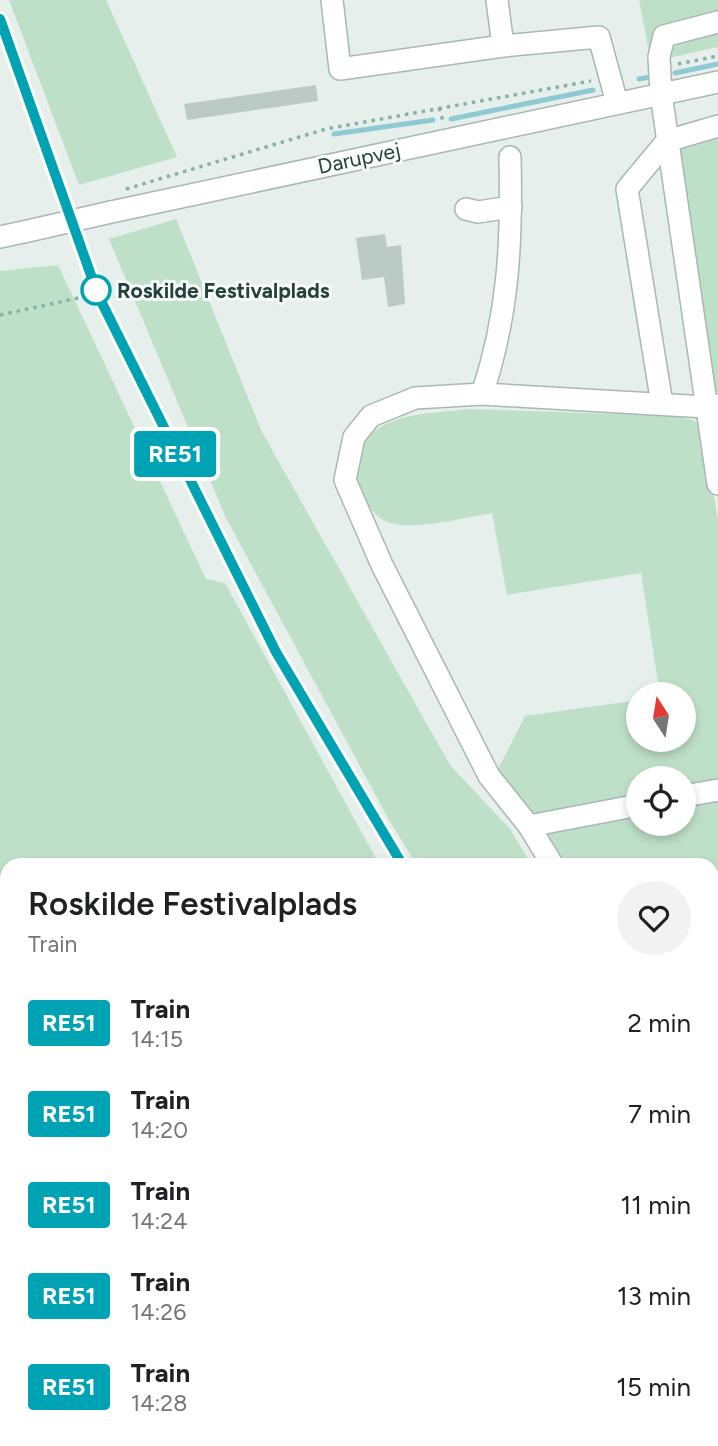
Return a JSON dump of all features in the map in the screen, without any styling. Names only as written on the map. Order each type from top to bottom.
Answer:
[{"type":"street","points":[[332,0],[340,69],[503,46],[599,37],[617,103]]},
{"type":"street","points":[[497,0],[503,46]]},
{"type":"street","points":[[718,22],[664,36],[659,68],[667,141],[712,406],[718,484]]},
{"type":"street","name":"Darupvej","points":[[0,237],[115,204],[718,82]]},
{"type":"street","points":[[662,404],[627,189],[667,141],[718,126]]},
{"type":"street","points":[[482,394],[505,310],[511,207],[510,156]]},
{"type":"street","points":[[466,209],[478,212],[511,207]]},
{"type":"street","points":[[548,858],[489,776],[382,565],[345,480],[354,437],[370,416],[415,398],[482,394],[712,406]]},
{"type":"street","points":[[696,794],[718,790]]},
{"type":"street","points":[[528,827],[626,808]]},
{"type":"path","points":[[659,68],[718,57]]},
{"type":"path","points":[[115,204],[128,186],[326,129],[609,78]]},
{"type":"path","points":[[0,315],[83,297]]},
{"type":"green space","points":[[9,0],[106,0],[177,157],[79,185]]},
{"type":"green space","points":[[639,0],[718,0],[718,47],[651,62]]},
{"type":"green space","points":[[718,132],[718,392],[714,391],[676,155],[680,147]]},
{"type":"green space","points":[[176,219],[262,432],[450,765],[510,829],[527,858],[412,858],[388,818],[226,518],[109,239]]},
{"type":"green space","points":[[58,265],[206,579],[225,583],[376,858],[0,858],[0,271]]},
{"type":"green space","points":[[470,409],[674,416],[693,420],[702,427],[718,520],[718,780],[696,785],[696,766],[626,766],[626,798],[527,814],[497,771],[525,716],[626,702],[626,752],[696,752],[696,682],[658,682],[641,573],[507,595],[492,513],[412,525],[390,523],[379,517],[364,498],[356,479],[355,472],[365,441],[376,430],[389,423],[421,414]]},
{"type":"green space","points":[[718,794],[718,858],[559,858],[548,835],[552,828],[626,812],[626,836],[696,836],[696,798]]},
{"type":"building","points":[[316,85],[318,101],[187,120],[184,104]]},
{"type":"building","points":[[385,234],[387,247],[401,245],[405,304],[388,307],[384,277],[362,280],[356,238]]},
{"type":"waterway","points":[[675,73],[718,64]]},
{"type":"waterway","points":[[639,79],[650,77]]},
{"type":"waterway","points":[[451,119],[593,90]]},
{"type":"waterway","points":[[334,134],[433,120]]},
{"type":"railway","points":[[0,19],[98,295],[276,652],[398,858]]},
{"type":"train","name":"RE51","points":[[0,19],[98,295],[181,467],[276,652],[398,858]]},
{"type":"place","name":"Roskilde Festivalplads","points":[[96,290]]}]
